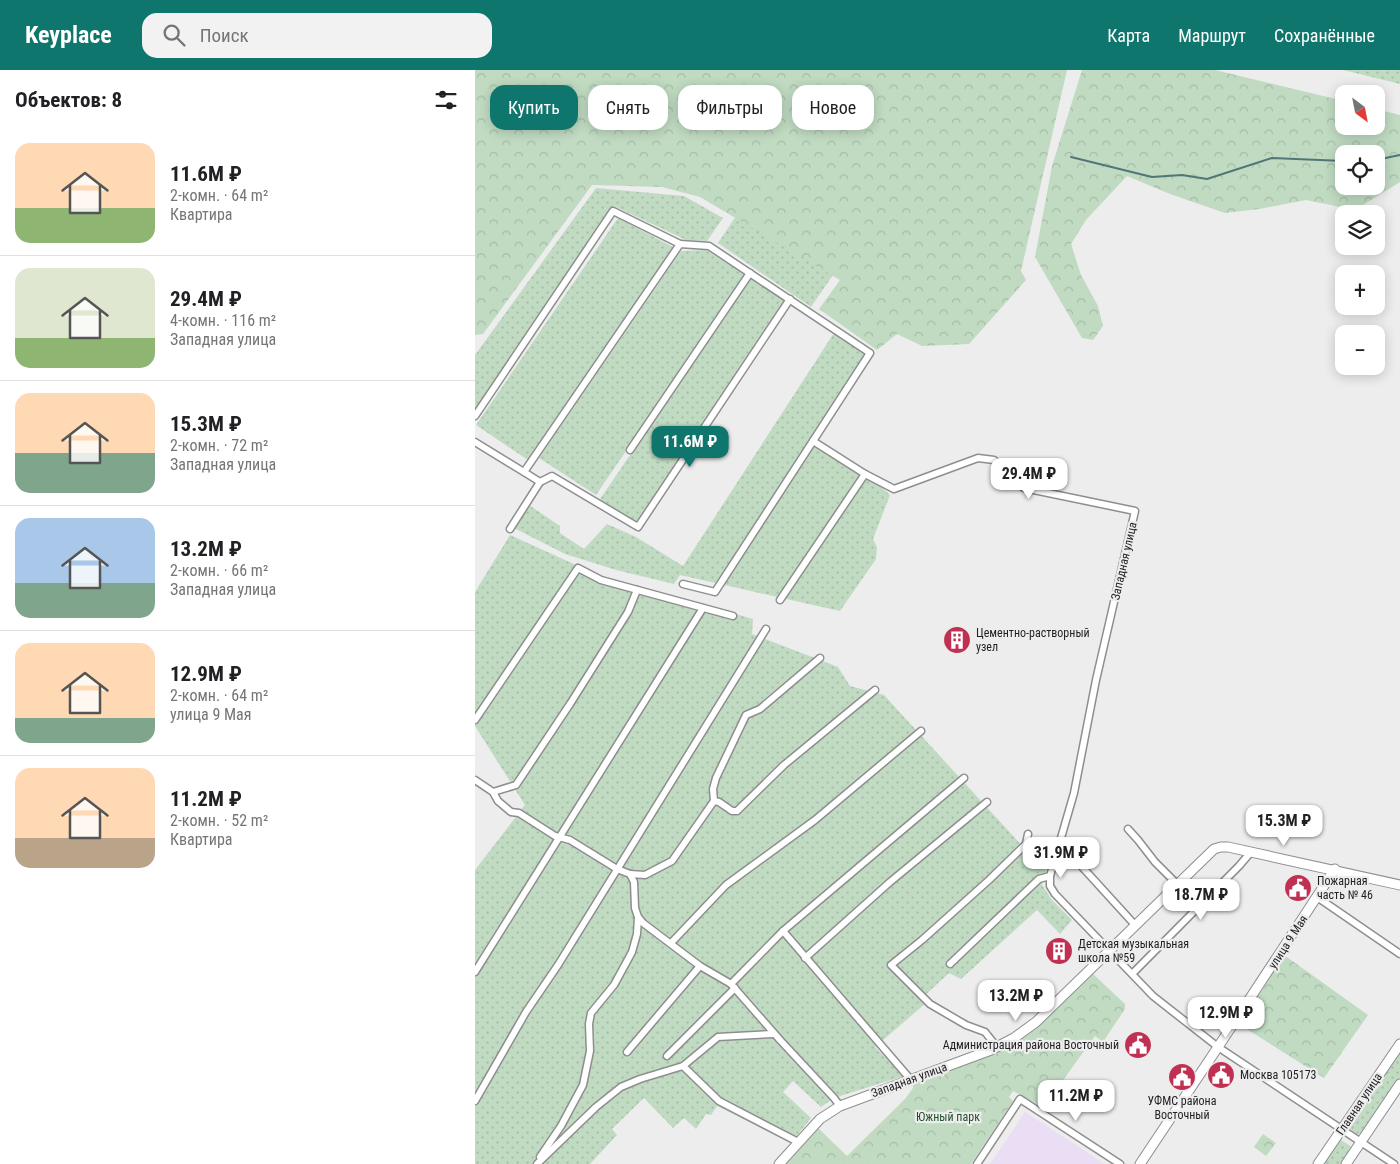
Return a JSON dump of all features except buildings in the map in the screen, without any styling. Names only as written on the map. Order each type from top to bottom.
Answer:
[{"type":"street","points":[[475,416],[613,211],[679,244],[709,246],[870,353],[715,592],[683,584]]},
{"type":"street","points":[[523,472],[679,244]]},
{"type":"street","points":[[630,450],[750,273]]},
{"type":"street","points":[[510,529],[540,482],[552,476],[638,527],[791,299]]},
{"type":"street","name":"Западная улица","points":[[813,441],[865,474],[894,489],[977,458],[994,460],[1016,483],[1024,488],[1135,511],[1096,680],[1074,793],[1050,876]]},
{"type":"street","points":[[475,442],[540,482]]},
{"type":"street","points":[[780,600],[865,474]]},
{"type":"street","points":[[475,720],[578,568],[601,580],[733,616]]},
{"type":"street","points":[[493,792],[516,785],[628,612],[637,590]]},
{"type":"street","points":[[475,972],[703,608]]},
{"type":"street","points":[[475,1101],[527,1012],[766,629]]},
{"type":"street","points":[[475,780],[493,792],[498,801],[511,812],[519,813],[555,836],[571,840],[617,869],[630,874],[645,875],[672,860],[714,801],[713,789],[717,778],[746,715],[760,709],[820,658]]},
{"type":"street","points":[[714,801],[719,802],[731,812],[737,811],[784,765],[875,690]]},
{"type":"street","points":[[671,943],[726,885],[815,820],[921,731]]},
{"type":"street","points":[[667,1056],[783,931],[964,778]]},
{"type":"street","points":[[805,958],[890,882],[987,802]]},
{"type":"street","points":[[1128,829],[1155,862],[1177,884]]},
{"type":"street","points":[[994,1049],[993,1042],[985,1032],[966,1025],[930,1004],[891,965],[989,880],[1026,844],[1029,834]]},
{"type":"street","name":"Западная улица","points":[[779,1164],[797,1142],[820,1119],[839,1106],[994,1049],[1015,1038],[1036,1022],[1214,849],[1228,847],[1335,869],[1400,885]]},
{"type":"street","points":[[1133,973],[1251,852]]},
{"type":"street","points":[[1074,858],[1135,926]]},
{"type":"street","name":"улица 9 Мая","points":[[1140,1164],[1335,869]]},
{"type":"street","points":[[630,874],[634,882],[635,908],[638,917],[643,923],[700,966],[733,986],[773,1034],[809,1070],[839,1106]]},
{"type":"street","points":[[950,964],[1039,879],[1050,876],[1050,886],[1055,894],[1133,973],[1153,996],[1219,1047],[1394,1164]]},
{"type":"street","points":[[1317,897],[1400,954]]},
{"type":"street","points":[[537,1163],[561,1126],[583,1085],[590,1051],[589,1024],[591,1013],[614,984],[632,952],[637,934],[638,917]]},
{"type":"street","points":[[783,931],[911,1080]]},
{"type":"street","points":[[627,1052],[700,966]]},
{"type":"street","points":[[537,1163],[596,1107],[621,1088],[640,1079],[683,1066],[718,1037],[773,1034]]},
{"type":"street","name":"Главная улица","points":[[1318,1164],[1400,1044]]},
{"type":"street","points":[[683,1066],[719,1101],[797,1142]]},
{"type":"street","name":"Главная улица","points":[[1346,1164],[1400,1084]]},
{"type":"street","points":[[977,1164],[1020,1099],[1120,1164]]},
{"type":"shaded area","points":[[1025,1112],[1084,1150],[1104,1164],[990,1164]]},
{"type":"green space","points":[[475,70],[1067,70],[1021,271],[1026,280],[969,344],[922,346],[897,334],[877,350],[819,309],[840,280],[700,197],[662,187],[592,185],[483,334],[475,335]]},
{"type":"green space","points":[[1082,70],[1215,70],[1335,99],[1335,135],[1385,135],[1385,111],[1400,115],[1400,182],[1385,191],[1385,145],[1335,145],[1335,195],[1379,195],[1363,205],[1335,206],[1306,200],[1225,213],[1170,194],[1127,176],[1086,220],[1071,244],[1081,275],[1098,306],[1103,326],[1093,340],[1082,338],[1035,257],[1052,166]]},
{"type":"green space","points":[[1343,70],[1400,70],[1400,84]]},
{"type":"green space","points":[[596,188],[684,196],[723,218],[707,241],[686,240],[614,206],[475,412],[475,355]]},
{"type":"green space","points":[[740,210],[833,275],[811,307],[718,243]]},
{"type":"green space","points":[[618,218],[673,247],[528,460],[476,425]]},
{"type":"green space","points":[[706,250],[746,275],[596,495],[539,458],[681,251]]},
{"type":"green space","points":[[751,278],[786,301],[637,523],[600,499]]},
{"type":"green space","points":[[834,333],[865,354],[809,441],[879,485],[890,495],[873,539],[877,547],[876,559],[840,611],[680,575],[674,584],[616,570],[565,554],[514,528],[529,505],[560,526],[560,533],[584,549],[607,524],[636,537],[683,566]]},
{"type":"green space","points":[[510,535],[596,574],[753,619],[752,634],[838,667],[850,686],[884,695],[1025,849],[1046,869],[1042,885],[1052,900],[1072,920],[1060,934],[1037,910],[961,979],[949,973],[921,999],[926,1003],[875,1047],[904,1076],[834,1098],[821,1107],[793,1081],[783,1092],[811,1118],[791,1143],[717,1106],[711,1115],[706,1114],[696,1129],[684,1118],[673,1128],[644,1098],[612,1129],[617,1135],[590,1164],[475,1164],[475,870],[525,805],[475,726],[475,592]]},
{"type":"green space","points":[[1284,955],[1368,1015],[1324,1078],[1239,1024]]},
{"type":"green space","name":"Южный парк","points":[[1092,973],[1125,1004],[1125,1009],[1103,1042],[1095,1036],[1058,1087],[1052,1086],[1039,1105],[1013,1091],[1009,1097],[1013,1101],[971,1164],[785,1164],[817,1127],[847,1156],[905,1099],[913,1088],[914,1080],[979,1059],[1015,1042],[1046,1019]]},
{"type":"green space","points":[[1400,1048],[1400,1079],[1364,1133],[1357,1134],[1348,1126]]},
{"type":"green space","points":[[1263,1134],[1276,1143],[1266,1156],[1254,1147]]},
{"type":"green space","points":[[1337,1140],[1341,1140],[1352,1147],[1343,1164],[1322,1164]]},
{"type":"waterway","points":[[1385,158],[1400,155]]},
{"type":"waterway","points":[[1071,157],[1152,177],[1182,175],[1207,179],[1272,158],[1335,161]]},
{"type":"place","name":"Цементно-растворный узел","points":[[957,640]]},
{"type":"place","name":"Пожарная часть № 46","points":[[1298,888]]},
{"type":"place","name":"Детская музыкальная школа №59","points":[[1059,951]]},
{"type":"place","name":"Администрация района Восточный","points":[[1138,1045]]},
{"type":"place","name":"Москва 105173","points":[[1221,1075]]},
{"type":"place","name":"УФМС района Восточный","points":[[1182,1077]]}]
